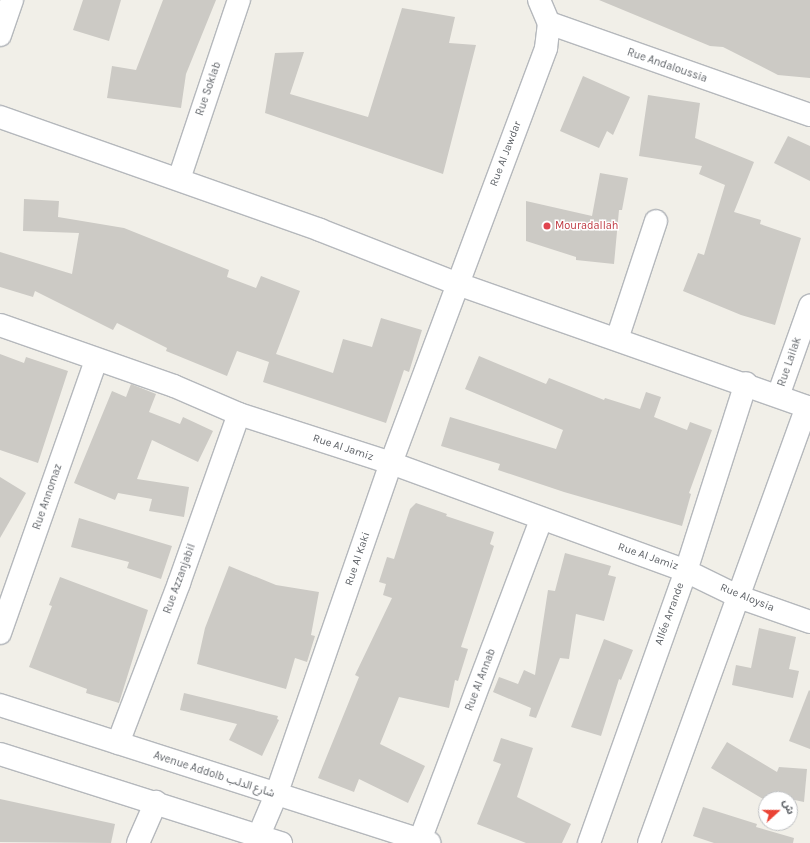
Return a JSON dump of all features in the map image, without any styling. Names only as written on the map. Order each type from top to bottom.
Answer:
[{"type":"street","points":[[0,35],[12,0]]},
{"type":"street","name":"Rue Soklab","points":[[179,178],[239,0]]},
{"type":"street","points":[[539,0],[549,23]]},
{"type":"street","name":"Rue Andaloussia","points":[[549,23],[810,115]]},
{"type":"street","name":"Rue Al Jawdar","points":[[458,284],[546,48],[549,23]]},
{"type":"street","points":[[0,116],[179,178],[458,284],[746,383],[808,407],[649,843]]},
{"type":"street","points":[[617,339],[656,221]]},
{"type":"street","name":"Rue Al Kaki","points":[[259,835],[276,795],[391,463],[458,284]]},
{"type":"street","name":"Rue Lailak","points":[[778,396],[810,306]]},
{"type":"street","name":"Rue Al Jamiz","points":[[0,325],[96,360],[174,386],[239,414],[391,463],[541,520],[686,571]]},
{"type":"street","name":"Rue Annomaz","points":[[0,633],[96,360]]},
{"type":"street","name":"Allée Arrande","points":[[589,843],[686,571],[746,383]]},
{"type":"street","name":"Rue Azzanjabil","points":[[118,743],[179,583],[239,414]]},
{"type":"street","name":"Rue Al Annab","points":[[425,842],[541,520]]},
{"type":"street","name":"Rue Aloysia","points":[[686,571],[739,596],[810,622]]},
{"type":"street","name":"Avenue Addolb شارع الدلب","points":[[0,705],[425,842]]},
{"type":"street","points":[[0,754],[156,802],[281,843]]},
{"type":"street","points":[[138,843],[156,802]]},
{"type":"building","points":[[83,0],[121,0],[109,41],[73,30]]},
{"type":"building","points":[[163,0],[216,0],[186,74],[181,108],[107,98],[112,66],[136,70]]},
{"type":"building","points":[[599,0],[810,0],[810,78],[778,75],[723,47],[710,46]]},
{"type":"building","points":[[402,8],[455,17],[449,43],[476,45],[443,174],[265,113],[275,53],[304,52],[290,94],[368,117]]},
{"type":"building","points":[[583,76],[630,97],[613,135],[607,131],[599,148],[560,131]]},
{"type":"building","points":[[648,95],[700,103],[695,138],[754,162],[734,212],[761,220],[760,224],[801,238],[775,325],[741,315],[683,291],[698,253],[704,255],[725,185],[699,174],[702,166],[639,156]]},
{"type":"building","points":[[788,136],[810,146],[810,181],[774,163]]},
{"type":"building","points":[[600,173],[628,178],[622,210],[619,210],[614,264],[576,260],[576,257],[526,241],[526,201],[592,216]]},
{"type":"building","points":[[24,199],[59,201],[58,217],[124,228],[229,270],[227,277],[256,288],[261,276],[300,291],[276,354],[333,373],[343,339],[372,347],[381,318],[422,330],[409,372],[404,370],[386,423],[263,382],[269,362],[237,351],[227,376],[166,351],[167,348],[117,323],[113,330],[35,291],[33,297],[0,287],[0,252],[72,274],[79,233],[23,231]]},
{"type":"building","points":[[0,354],[24,363],[26,357],[68,371],[38,463],[0,450]]},
{"type":"building","points":[[479,356],[546,384],[549,378],[604,400],[605,398],[640,409],[646,392],[661,397],[654,417],[687,430],[690,422],[712,430],[689,493],[691,494],[682,526],[564,492],[498,470],[500,464],[441,446],[450,417],[556,449],[563,430],[465,389]]},
{"type":"building","points":[[131,384],[156,394],[149,412],[180,424],[183,417],[213,431],[198,462],[152,440],[137,479],[189,487],[184,517],[149,511],[152,499],[118,493],[115,500],[74,483],[112,391],[126,397]]},
{"type":"building","points":[[0,477],[26,493],[0,538]]},
{"type":"building","points":[[416,503],[447,514],[446,516],[494,532],[490,544],[494,546],[461,647],[468,649],[458,681],[455,680],[449,708],[399,697],[380,744],[425,766],[408,803],[359,779],[354,792],[318,778],[359,677],[355,675],[392,598],[383,595],[386,584],[379,582],[387,557],[394,559],[410,509]]},
{"type":"building","points":[[79,518],[172,546],[161,579],[127,568],[129,562],[71,547]]},
{"type":"building","points":[[565,553],[611,566],[608,575],[616,577],[604,621],[576,614],[569,659],[560,658],[536,718],[529,716],[531,708],[493,692],[499,677],[518,684],[524,670],[535,675],[548,590],[555,591]]},
{"type":"building","points":[[229,566],[276,585],[319,592],[311,635],[315,636],[307,662],[295,658],[286,689],[197,664],[205,628]]},
{"type":"building","points":[[60,577],[148,610],[119,703],[86,693],[87,689],[29,667],[52,606],[49,605]]},
{"type":"building","points":[[759,628],[796,637],[789,669],[799,671],[793,698],[732,685],[736,665],[751,668]]},
{"type":"building","points":[[604,639],[633,650],[621,680],[619,679],[601,736],[571,727]]},
{"type":"building","points":[[809,690],[810,691],[810,749],[789,741]]},
{"type":"building","points":[[184,693],[278,716],[277,719],[279,720],[262,756],[229,740],[237,724],[180,710]]},
{"type":"building","points":[[501,738],[533,748],[517,797],[571,824],[562,843],[526,843],[477,824],[501,764],[493,761]]},
{"type":"building","points":[[727,742],[777,772],[779,767],[807,769],[804,802],[798,801],[798,791],[758,791],[758,796],[711,768]]},
{"type":"building","points":[[0,799],[115,824],[111,843],[0,842]]},
{"type":"building","points":[[703,807],[757,824],[756,827],[758,828],[758,831],[770,831],[794,838],[793,843],[714,843],[693,836]]},
{"type":"place","name":"Mouradallah","points":[[547,226]]}]
